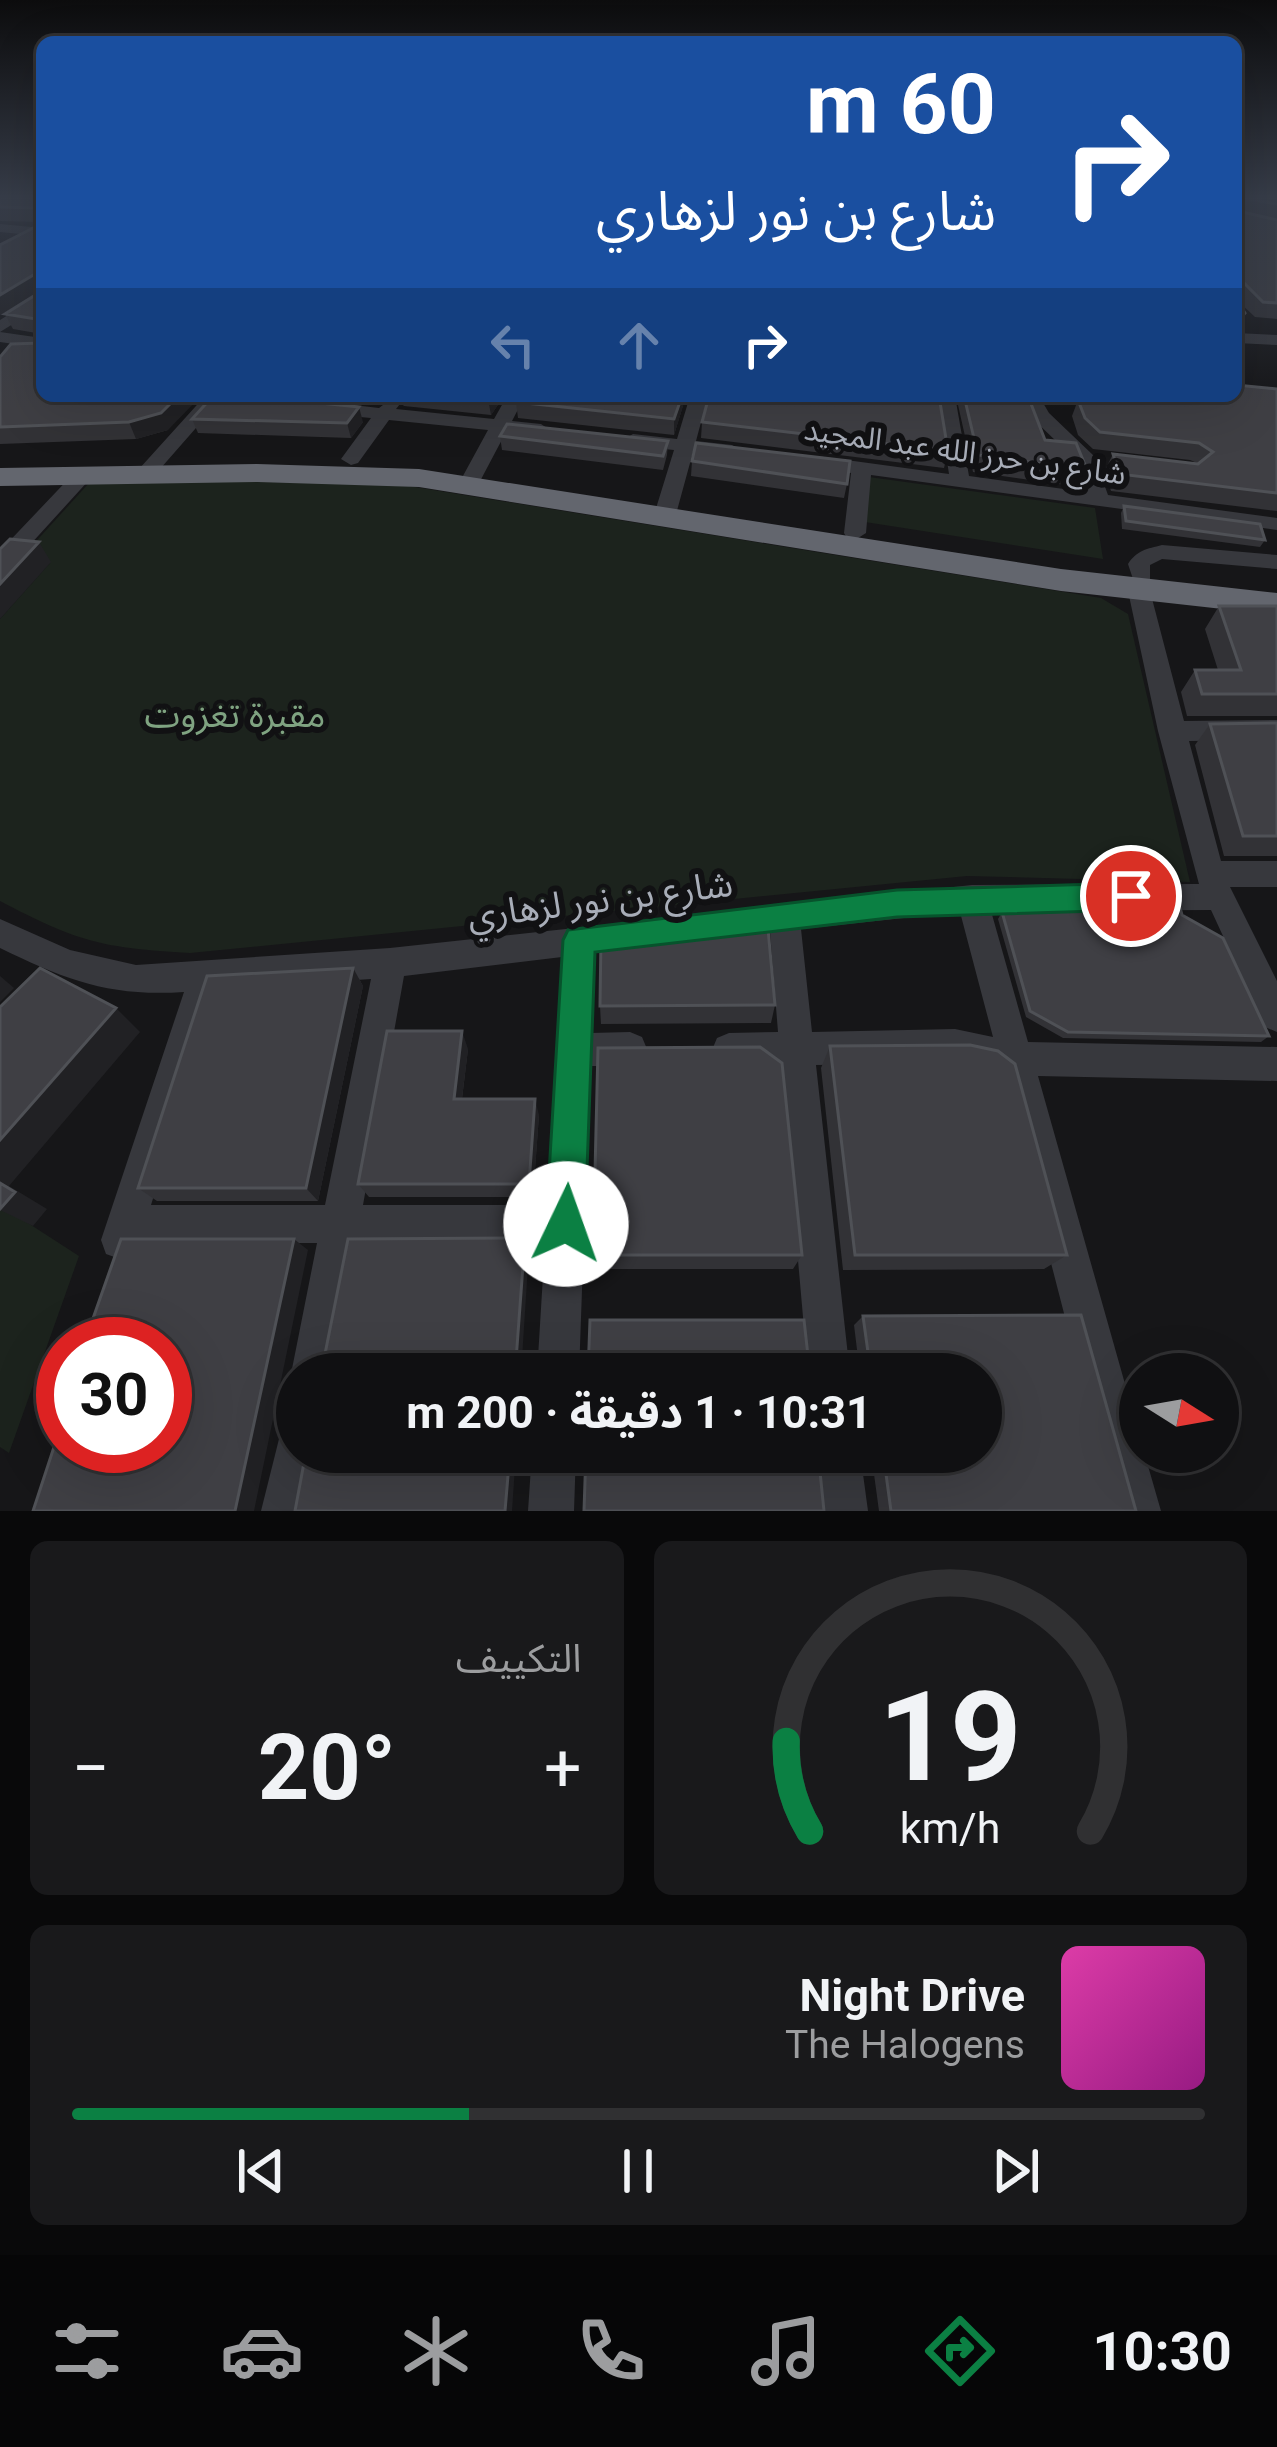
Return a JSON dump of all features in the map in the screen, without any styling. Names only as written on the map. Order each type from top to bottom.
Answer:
[{"type":"highway","points":[[0,478],[351,459],[1277,604]]},
{"type":"highway","points":[[0,466],[472,478]]},
{"type":"highway","points":[[667,510],[855,533],[1140,584],[1277,588]]},
{"type":"street","points":[[0,327],[36,303]]},
{"type":"street","points":[[0,337],[36,342]]},
{"type":"street","points":[[151,467],[217,402]]},
{"type":"street","points":[[351,459],[393,402]]},
{"type":"street","points":[[472,478],[518,402]]},
{"type":"street","points":[[667,510],[697,402]]},
{"type":"street","points":[[947,402],[960,482]]},
{"type":"street","points":[[1033,402],[1041,416],[1095,459],[1099,500]]},
{"type":"street","points":[[299,405],[569,434]]},
{"type":"street","points":[[615,438],[747,453]]},
{"type":"street","name":"شارع بن حرز الله عبد المجيد","points":[[790,458],[1277,524]]},
{"type":"street","points":[[855,533],[862,468]]},
{"type":"street","points":[[0,564],[83,475]]},
{"type":"street","points":[[1277,562],[1162,552],[1139,564],[1172,731],[1214,885],[1277,1016]]},
{"type":"street","points":[[1172,731],[1277,730]]},
{"type":"street","name":"شارع بن نور لزهاري","points":[[0,933],[57,973],[136,980],[390,963],[972,898],[1214,885],[1277,874]]},
{"type":"street","points":[[972,898],[1138,1511]]},
{"type":"street","points":[[784,918],[828,1353]]},
{"type":"street","points":[[558,1353],[579,940]]},
{"type":"street","points":[[316,1353],[390,963]]},
{"type":"street","points":[[106,1284],[206,976]]},
{"type":"street","points":[[574,1050],[955,1046],[1017,1059],[1277,1064]]},
{"type":"street","points":[[125,1224],[566,1224]]},
{"type":"street","points":[[284,1511],[292,1473]]},
{"type":"street","points":[[551,1511],[553,1473]]},
{"type":"street","points":[[840,1473],[845,1511]]},
{"type":"green space","points":[[869,477],[1095,508],[1103,559],[865,522]]},
{"type":"green space","name":"مقبرة تغزوت","points":[[89,483],[390,483],[1101,598],[1128,614],[1190,882],[967,876],[190,953],[134,949],[71,934],[0,901],[0,619],[50,563],[20,559]]},
{"type":"green space","points":[[0,1205],[79,1256],[57,1317],[36,1317],[36,1377],[9,1453],[0,1447]]},
{"type":"building","points":[[0,269],[36,269],[36,284],[35,274],[0,295]]},
{"type":"building","points":[[1242,269],[1277,269],[1277,303],[1263,302],[1244,283],[1242,291]]},
{"type":"building","points":[[36,295],[36,319],[5,314]]},
{"type":"building","points":[[36,343],[36,402],[172,402],[161,413],[129,422],[0,427],[0,357],[11,344]]},
{"type":"building","points":[[1242,386],[1277,389],[1277,493],[1119,474],[1113,454],[1198,464],[1213,452],[1199,443],[1100,432],[1085,418],[1079,402],[1242,402]]},
{"type":"building","points":[[208,402],[359,407],[347,423],[192,419]]},
{"type":"building","points":[[516,402],[680,402],[674,419]]},
{"type":"building","points":[[707,402],[940,402],[948,451],[702,422]]},
{"type":"building","points":[[965,402],[1030,402],[1045,440],[1076,443],[1087,470],[978,455]]},
{"type":"building","points":[[507,424],[668,441],[663,456],[500,436]]},
{"type":"building","points":[[696,443],[850,461],[847,484],[692,461]]},
{"type":"building","points":[[1124,506],[1260,524],[1265,540],[1126,521]]},
{"type":"building","points":[[10,539],[39,542],[0,584],[0,549]]},
{"type":"building","points":[[1219,606],[1277,606],[1277,694],[1202,694],[1195,670],[1241,670]]},
{"type":"building","points":[[1277,723],[1277,836],[1243,836],[1210,724]]},
{"type":"building","points":[[1180,908],[1182,915],[1223,938],[1269,1036],[1068,1032],[1030,1011],[1002,912]]},
{"type":"building","points":[[767,918],[775,1005],[600,1006],[601,937]]},
{"type":"building","points":[[40,968],[116,1008],[0,1140],[0,1007]]},
{"type":"building","points":[[353,968],[306,1188],[138,1188],[207,976]]},
{"type":"building","points":[[387,1031],[462,1031],[454,1099],[535,1099],[529,1184],[358,1184]]},
{"type":"building","points":[[970,1045],[998,1051],[1015,1064],[1067,1255],[855,1255],[830,1046]]},
{"type":"building","points":[[760,1047],[782,1063],[802,1255],[593,1255],[598,1048]]},
{"type":"building","points":[[0,1183],[15,1192],[0,1209]]},
{"type":"building","points":[[525,1238],[517,1353],[325,1353],[348,1239]]},
{"type":"building","points":[[121,1239],[294,1239],[235,1511],[33,1511],[45,1473],[192,1473],[192,1317],[94,1317]]},
{"type":"building","points":[[1081,1315],[1119,1450],[1119,1473],[1125,1473],[1136,1511],[891,1511],[886,1473],[1002,1473],[1002,1353],[868,1353],[863,1316]]},
{"type":"building","points":[[590,1320],[804,1320],[808,1353],[589,1353]]},
{"type":"building","points":[[302,1473],[508,1473],[505,1511],[295,1511]]},
{"type":"building","points":[[585,1473],[820,1473],[824,1511],[584,1511]]},
{"type":"route","points":[[566,1224],[579,940],[972,898],[1131,896]]}]
